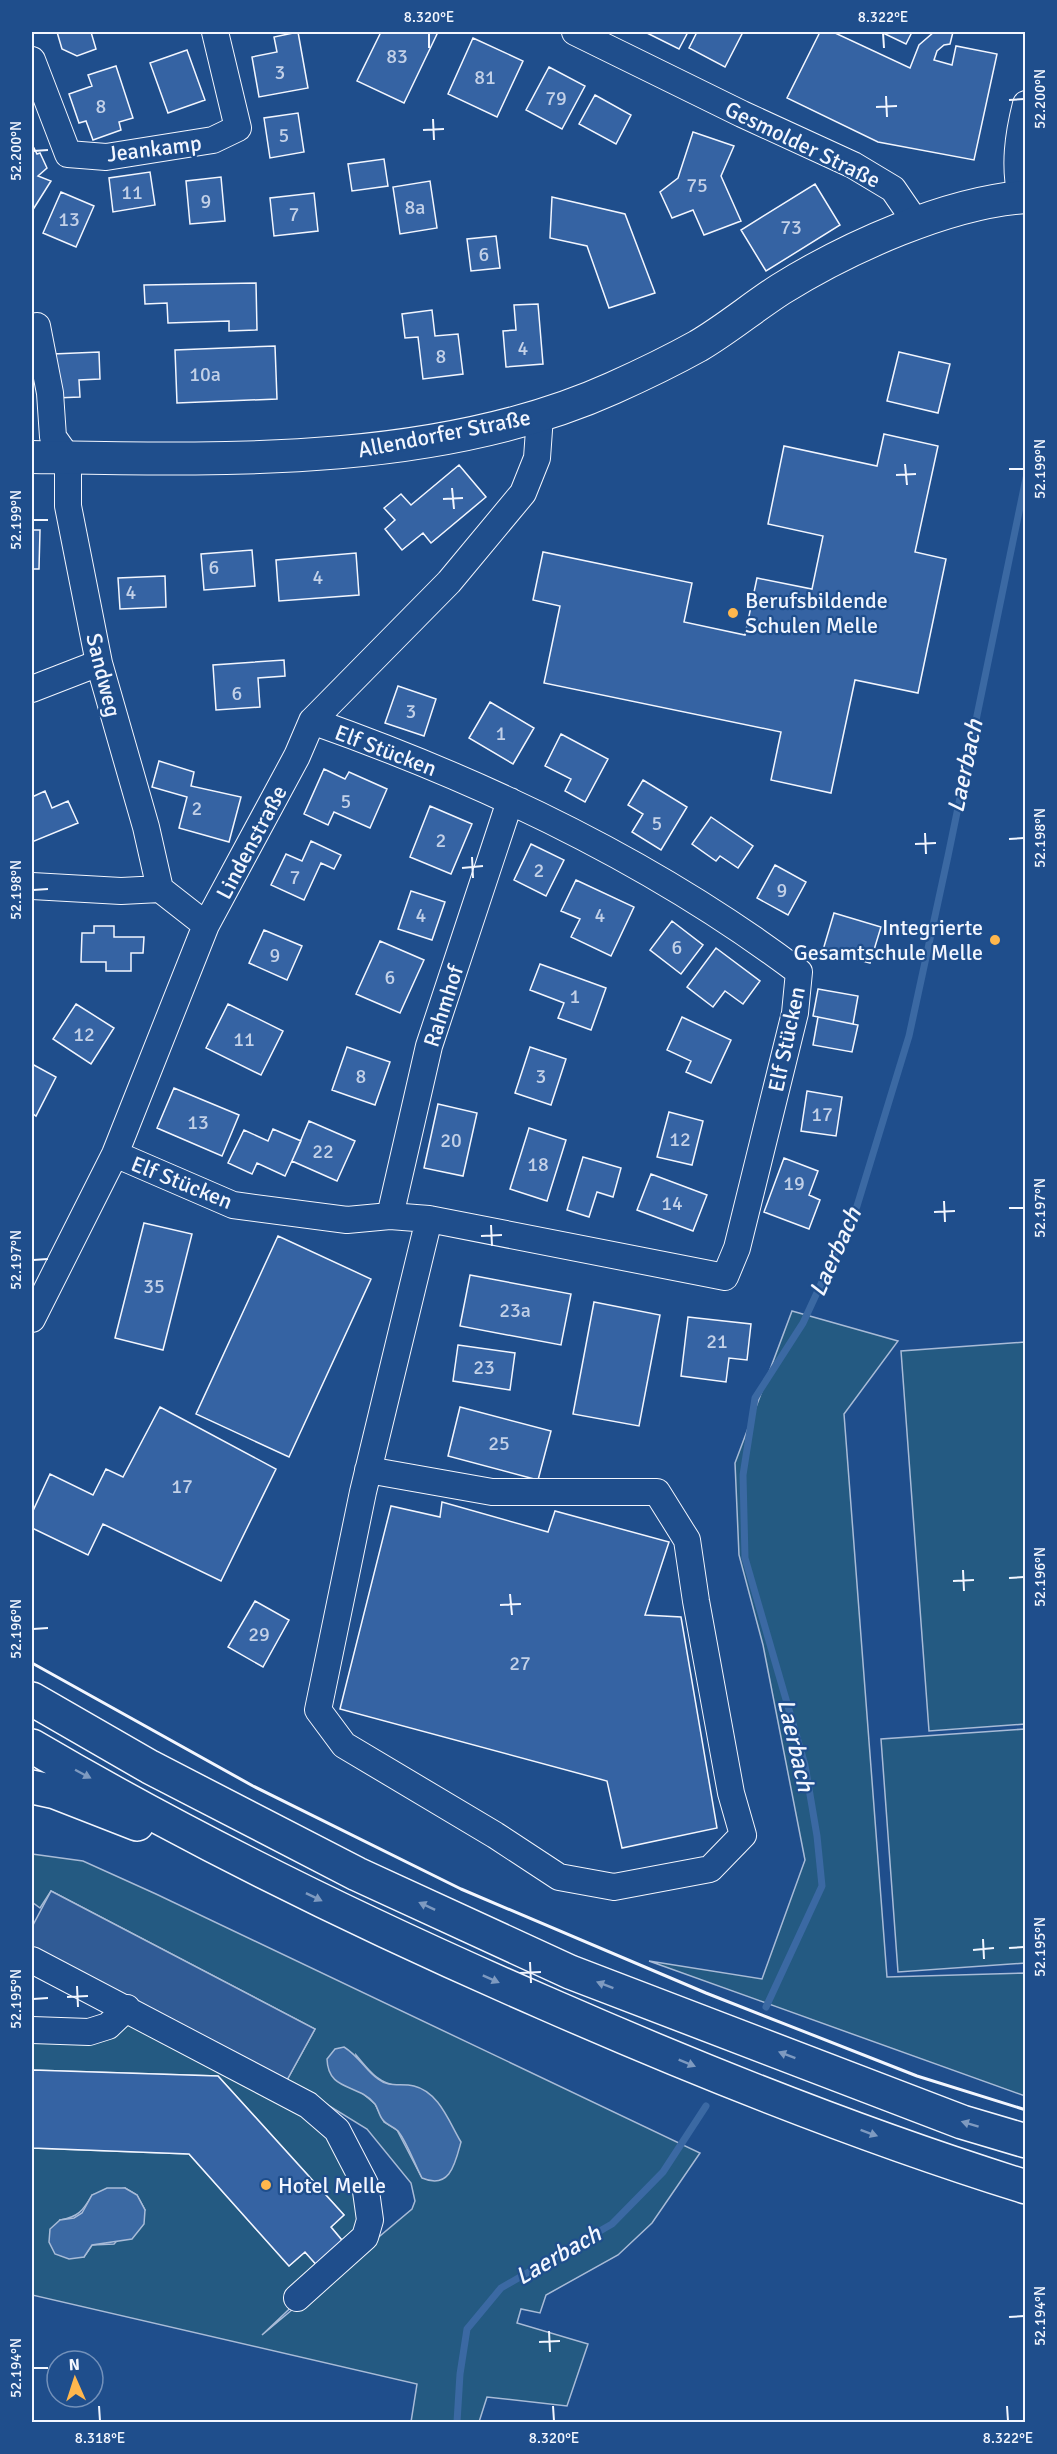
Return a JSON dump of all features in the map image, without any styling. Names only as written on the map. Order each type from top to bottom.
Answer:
[{"type":"highway","points":[[32,1699],[150,1767],[357,1874],[570,1972],[962,2122],[1026,2141]]},
{"type":"highway","points":[[32,1746],[261,1871],[434,1954],[632,2041],[795,2106],[1026,2187]]},
{"type":"highway","points":[[32,1787],[55,1792],[261,1871]]},
{"type":"main road","points":[[917,224],[970,206],[1023,197]]},
{"type":"main road","name":"Allendorfer Straße","points":[[32,457],[191,459],[340,453],[420,442],[540,416],[611,388],[699,345],[782,289],[829,262],[917,224]]},
{"type":"street","name":"Jeankamp","points":[[32,60],[68,154],[106,157],[213,140],[238,128],[215,32]]},
{"type":"street","name":"Gesmolder Straße","points":[[574,32],[853,165],[893,189],[917,224]]},
{"type":"street","points":[[1023,197],[1016,174],[1019,132],[1026,104]]},
{"type":"street","points":[[37,326],[50,393],[53,437],[68,458]]},
{"type":"street","name":"Lindenstraße","points":[[32,1320],[115,1154],[206,925],[297,756],[312,721],[449,582],[523,493],[537,458],[540,416]]},
{"type":"street","name":"Sandweg","points":[[68,458],[68,506],[99,663],[146,827],[160,889]]},
{"type":"street","points":[[32,689],[99,663]]},
{"type":"street","name":"Elf Stücken","points":[[115,1154],[233,1205],[347,1220],[390,1216],[429,1219],[724,1277],[737,1248],[795,1013],[800,972],[753,937],[606,847],[510,801],[388,748],[312,721]]},
{"type":"street","name":"Rahmhof","points":[[390,1216],[429,1046],[510,801]]},
{"type":"street","points":[[32,886],[121,891],[160,889],[206,925]]},
{"type":"street","points":[[368,1470],[492,1492],[657,1492],[687,1540],[731,1793],[743,1835],[710,1869],[614,1887],[559,1877],[495,1834],[344,1745],[318,1710],[368,1470],[429,1219]]},
{"type":"street","points":[[32,1960],[308,2105],[337,2130],[365,2184],[369,2220],[365,2237],[297,2298]]},
{"type":"street","points":[[32,2030],[89,2032],[108,2026],[126,2008]]},
{"type":"shaded area","points":[[792,1311],[898,1341],[844,1414],[887,1977],[1025,1973],[1025,2096],[649,1961],[762,1979],[805,1860],[763,1645],[739,1555],[735,1463]]},
{"type":"shaded area","points":[[1025,1342],[1025,1724],[929,1731],[901,1351]]},
{"type":"shaded area","points":[[1025,1729],[1025,1963],[898,1972],[881,1739]]},
{"type":"shaded area","points":[[32,1854],[83,1861],[700,2153],[652,2223],[618,2255],[546,2295],[540,2313],[521,2309],[517,2323],[588,2344],[567,2406],[487,2397],[479,2422],[411,2422],[417,2384],[32,2295],[32,2148],[189,2154],[289,2266],[305,2252],[320,2269],[346,2245],[331,2227],[344,2215],[218,2076],[32,2070],[32,2030],[89,2032],[127,2008],[308,2105],[365,2184],[365,2237],[262,2335],[412,2209],[415,2201],[411,2183],[367,2129],[287,2080],[315,2029],[51,1891],[40,1908],[32,1902]],"holes":[[[356,2055],[379,2079],[398,2086],[422,2178],[397,2130],[384,2122],[375,2104],[360,2091]],[[125,2188],[137,2195],[145,2210],[114,2244],[92,2245],[84,2257],[60,2220],[79,2212],[92,2195]]]},
{"type":"shaded area","points":[[51,1891],[315,2029],[287,2080],[32,1949],[32,1927]]},
{"type":"shaded area","points":[[344,2047],[382,2082],[423,2089],[437,2101],[461,2142],[450,2173],[445,2178],[431,2181],[422,2178],[402,2136],[383,2120],[375,2104],[368,2097],[338,2082],[333,2077],[327,2059],[335,2049]]},
{"type":"shaded area","points":[[107,2188],[125,2188],[137,2195],[145,2210],[144,2224],[132,2239],[92,2245],[84,2257],[69,2259],[55,2254],[49,2242],[50,2229],[60,2220],[74,2218],[82,2213],[92,2195]]},
{"type":"building","points":[[57,32],[91,32],[96,49],[77,56],[62,49]]},
{"type":"building","points":[[298,32],[308,88],[259,97],[252,57],[277,52],[274,37]]},
{"type":"building","points":[[381,32],[438,32],[404,103],[357,81]]},
{"type":"building","points":[[645,32],[688,32],[679,49]]},
{"type":"building","points":[[697,32],[743,32],[725,67],[689,48]]},
{"type":"building","points":[[820,32],[833,32],[910,68],[919,45],[934,32],[953,32],[950,44],[944,45],[937,51],[934,60],[952,65],[956,46],[997,54],[974,160],[878,142],[787,98]]},
{"type":"building","points":[[881,32],[912,32],[906,44]]},
{"type":"building","points":[[473,38],[523,61],[497,117],[448,94]]},
{"type":"building","points":[[187,50],[205,100],[168,113],[150,63]]},
{"type":"building","points":[[116,66],[133,118],[119,122],[121,130],[93,140],[86,121],[79,123],[69,94],[92,86],[88,75]]},
{"type":"building","points":[[549,67],[585,86],[562,129],[526,110]]},
{"type":"building","points":[[595,95],[631,115],[616,144],[579,124]]},
{"type":"building","points":[[298,113],[304,152],[270,158],[264,118]]},
{"type":"building","points":[[693,132],[734,146],[721,176],[741,221],[704,235],[693,210],[672,218],[660,192],[678,178]]},
{"type":"building","points":[[34,148],[37,154],[40,153],[47,168],[38,176],[51,181],[34,208],[32,206],[32,149]]},
{"type":"building","points":[[384,159],[388,186],[352,191],[348,164]]},
{"type":"building","points":[[150,172],[155,205],[113,212],[109,178]]},
{"type":"building","points":[[221,177],[225,221],[190,224],[186,181]]},
{"type":"building","points":[[430,181],[437,228],[400,234],[393,187]]},
{"type":"building","points":[[815,184],[840,225],[766,271],[741,230]]},
{"type":"building","points":[[61,192],[94,206],[76,247],[43,233]]},
{"type":"building","points":[[314,193],[318,231],[274,236],[270,198]]},
{"type":"building","points":[[552,197],[625,214],[655,293],[609,308],[587,246],[550,238]]},
{"type":"building","points":[[496,236],[500,268],[471,271],[467,239]]},
{"type":"building","points":[[256,283],[257,330],[229,331],[229,321],[168,323],[167,303],[145,304],[144,285]]},
{"type":"building","points":[[538,304],[543,364],[506,367],[503,331],[516,330],[514,305]]},
{"type":"building","points":[[432,310],[435,336],[458,334],[463,374],[423,379],[418,337],[405,338],[402,314]]},
{"type":"building","points":[[275,346],[277,399],[177,403],[175,350]]},
{"type":"building","points":[[99,352],[100,379],[79,380],[80,397],[55,398],[53,354]]},
{"type":"building","points":[[899,352],[950,364],[938,413],[887,401]]},
{"type":"building","points":[[884,434],[938,446],[915,552],[946,559],[918,693],[855,680],[831,793],[771,780],[781,732],[544,683],[560,606],[533,600],[543,552],[692,583],[684,622],[745,635],[757,578],[812,589],[823,536],[768,524],[784,446],[877,466]]},
{"type":"building","points":[[459,465],[486,497],[431,543],[423,533],[402,550],[385,529],[395,520],[384,508],[401,494],[411,505]]},
{"type":"building","points":[[32,530],[40,530],[39,569],[32,569]]},
{"type":"building","points":[[252,550],[255,586],[204,590],[201,554]]},
{"type":"building","points":[[356,553],[359,595],[279,601],[276,560]]},
{"type":"building","points":[[165,576],[166,607],[120,609],[118,578]]},
{"type":"building","points":[[284,660],[285,676],[258,678],[260,707],[216,710],[213,665]]},
{"type":"building","points":[[398,686],[436,699],[424,736],[385,723]]},
{"type":"building","points":[[490,702],[534,728],[513,764],[469,738]]},
{"type":"building","points":[[561,734],[608,759],[585,802],[565,791],[571,779],[545,766]]},
{"type":"building","points":[[159,761],[194,772],[191,786],[241,797],[229,842],[179,828],[187,797],[152,787]]},
{"type":"building","points":[[324,769],[345,779],[349,772],[387,789],[370,828],[334,812],[328,825],[304,814]]},
{"type":"building","points":[[643,780],[687,807],[661,850],[632,832],[643,814],[628,805]]},
{"type":"building","points":[[45,791],[52,808],[68,801],[78,823],[32,842],[32,797]]},
{"type":"building","points":[[430,806],[472,824],[451,874],[410,857]]},
{"type":"building","points":[[711,817],[753,846],[738,868],[720,856],[716,861],[692,844]]},
{"type":"building","points":[[311,841],[341,855],[334,869],[321,863],[304,900],[271,885],[286,854],[302,861]]},
{"type":"building","points":[[531,844],[564,860],[546,896],[514,880]]},
{"type":"building","points":[[775,865],[806,882],[788,915],[757,898]]},
{"type":"building","points":[[576,880],[634,907],[611,956],[571,937],[580,919],[561,911]]},
{"type":"building","points":[[411,891],[445,902],[432,940],[398,929]]},
{"type":"building","points":[[834,913],[881,927],[870,963],[823,950]]},
{"type":"building","points":[[672,921],[703,945],[681,974],[650,950]]},
{"type":"building","points":[[94,926],[114,926],[114,937],[144,937],[143,953],[131,953],[131,971],[106,971],[106,962],[81,962],[82,933],[94,933]]},
{"type":"building","points":[[264,930],[302,946],[287,980],[249,963]]},
{"type":"building","points":[[380,941],[424,960],[400,1013],[356,994]]},
{"type":"building","points":[[716,948],[760,981],[743,1004],[725,991],[713,1007],[687,987]]},
{"type":"building","points":[[540,964],[606,988],[591,1030],[558,1018],[564,1003],[530,990]]},
{"type":"building","points":[[818,989],[858,996],[853,1024],[813,1016]]},
{"type":"building","points":[[76,1004],[114,1028],[91,1064],[53,1039]]},
{"type":"building","points":[[228,1004],[283,1031],[261,1075],[206,1048]]},
{"type":"building","points":[[682,1017],[731,1040],[711,1083],[686,1072],[691,1061],[667,1050]]},
{"type":"building","points":[[818,1017],[858,1025],[852,1052],[813,1045]]},
{"type":"building","points":[[347,1047],[390,1062],[375,1105],[332,1090]]},
{"type":"building","points":[[530,1047],[566,1059],[551,1105],[515,1093]]},
{"type":"building","points":[[32,1064],[56,1077],[36,1116],[32,1113]]},
{"type":"building","points":[[174,1088],[239,1115],[222,1156],[157,1128]]},
{"type":"building","points":[[807,1091],[842,1097],[836,1136],[801,1131]]},
{"type":"building","points":[[438,1104],[477,1113],[463,1176],[424,1168]]},
{"type":"building","points":[[669,1112],[703,1121],[692,1165],[657,1157]]},
{"type":"building","points":[[309,1121],[355,1141],[337,1181],[292,1161]]},
{"type":"building","points":[[529,1128],[566,1140],[547,1201],[510,1189]]},
{"type":"building","points":[[273,1129],[301,1141],[285,1176],[257,1163],[252,1174],[228,1163],[244,1130],[268,1141]]},
{"type":"building","points":[[583,1157],[621,1168],[613,1197],[597,1192],[589,1217],[567,1210]]},
{"type":"building","points":[[784,1158],[818,1171],[809,1195],[820,1200],[809,1229],[764,1212]]},
{"type":"building","points":[[651,1174],[707,1195],[693,1231],[637,1210]]},
{"type":"building","points":[[144,1223],[192,1234],[163,1350],[115,1338]]},
{"type":"building","points":[[278,1236],[371,1279],[289,1457],[196,1414]]},
{"type":"building","points":[[470,1275],[571,1294],[561,1345],[460,1326]]},
{"type":"building","points":[[594,1302],[660,1315],[639,1426],[573,1414]]},
{"type":"building","points":[[688,1317],[751,1324],[747,1360],[729,1358],[726,1382],[681,1376]]},
{"type":"building","points":[[458,1345],[515,1353],[510,1390],[453,1381]]},
{"type":"building","points":[[160,1407],[276,1469],[221,1581],[103,1524],[88,1555],[32,1528],[32,1513],[50,1474],[93,1495],[106,1469],[123,1477]]},
{"type":"building","points":[[460,1407],[551,1431],[538,1480],[448,1456]]},
{"type":"building","points":[[442,1502],[548,1532],[555,1511],[669,1542],[645,1615],[681,1617],[717,1828],[622,1848],[607,1781],[340,1709],[391,1506],[440,1517]]},
{"type":"building","points":[[255,1601],[289,1620],[263,1667],[228,1647]]},
{"type":"building","name":"Hotel Melle","points":[[32,2070],[218,2076],[344,2215],[331,2227],[346,2245],[320,2269],[305,2252],[289,2266],[189,2154],[32,2148]]},
{"type":"waterway","name":"Laerbach","points":[[766,2007],[822,1886],[817,1836],[805,1765],[745,1558],[743,1475],[755,1398],[803,1323],[857,1206],[909,1036],[1026,478]]},
{"type":"waterway","name":"Laerbach","points":[[457,2422],[460,2374],[467,2329],[501,2288],[612,2224],[663,2172],[706,2106]]},
{"type":"wall","points":[[32,1663],[253,1786],[461,1889],[706,1993],[917,2076],[1026,2110]]},
{"type":"place","name":"Berufsbildende Schulen Melle","points":[[733,613]]},
{"type":"place","name":"Integrierte Gesamtschule Melle","points":[[995,940]]},
{"type":"place","name":"Hotel Melle","points":[[266,2185]]}]
